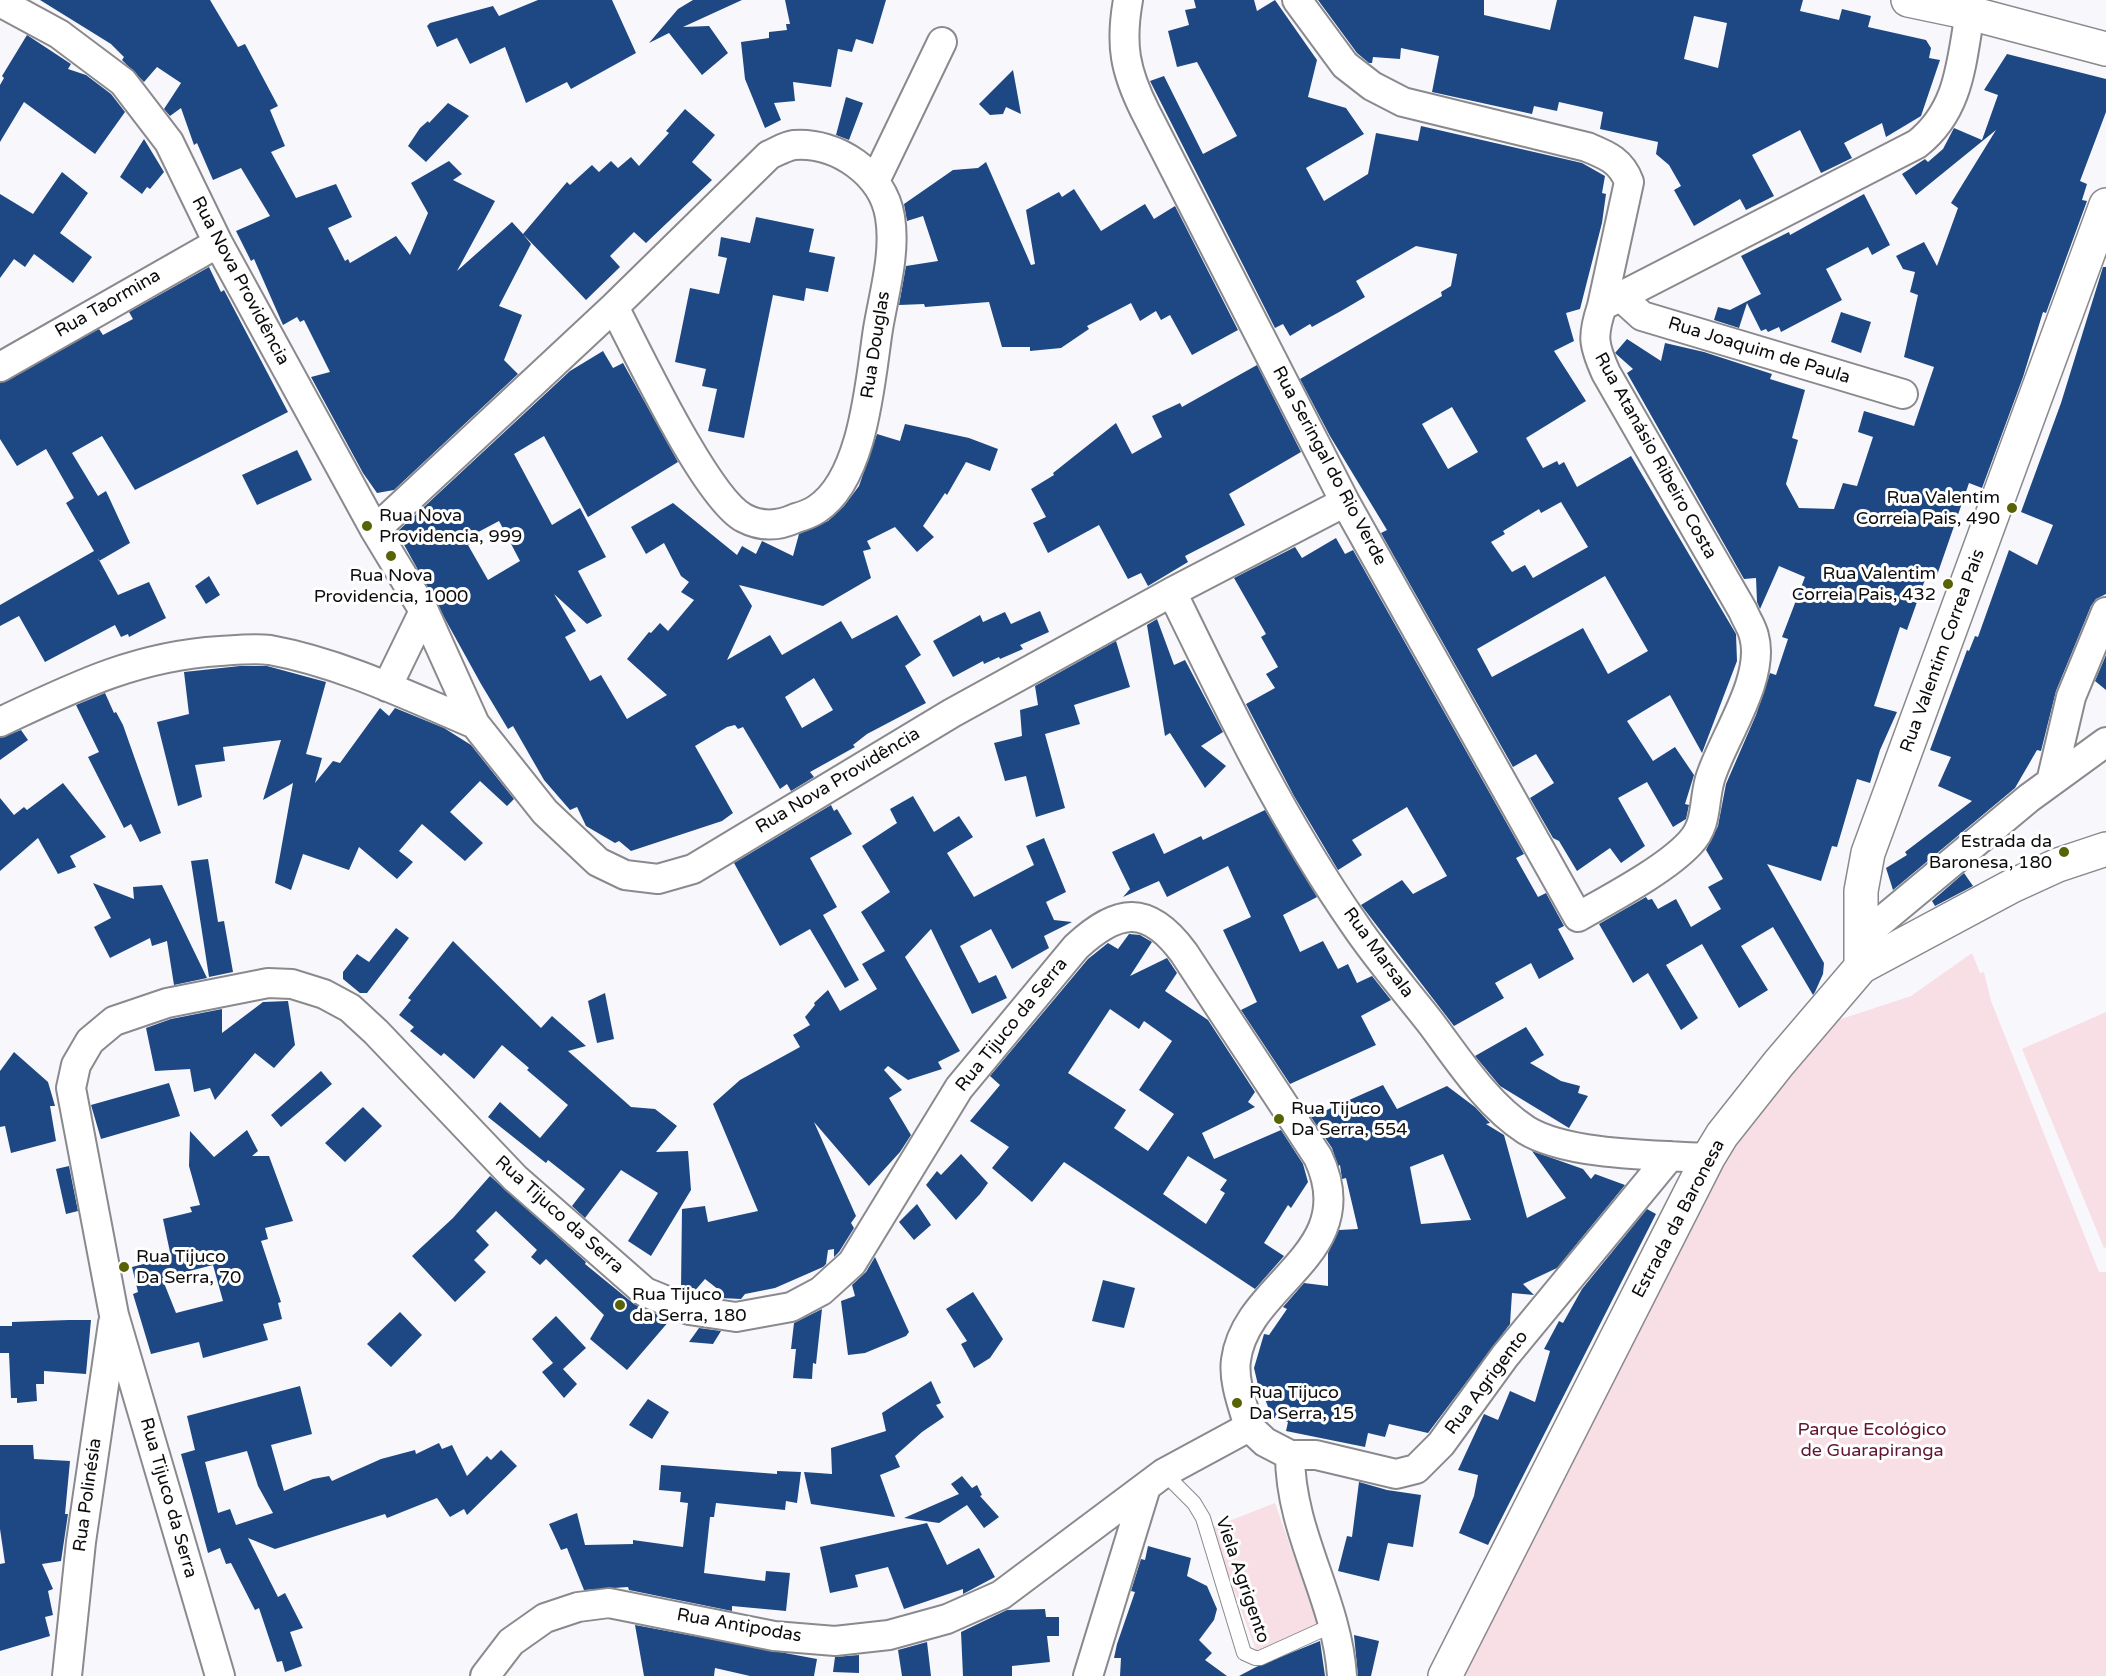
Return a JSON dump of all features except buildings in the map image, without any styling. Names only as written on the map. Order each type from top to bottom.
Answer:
[{"type":"main road","points":[[1908,0],[1970,13],[2106,49]]},
{"type":"main road","name":"Rua Valentim Correa Pais","points":[[1861,952],[1861,891],[1868,853],[2106,205]]},
{"type":"main road","name":"Estrada da Baronesa","points":[[1445,1676],[1708,1158],[1722,1135],[1779,1063],[1861,952],[2058,865],[2106,849]]},
{"type":"street","name":"Rua Seringal do Rio Verde","points":[[1128,0],[1124,22],[1124,58],[1131,83],[1345,502],[1578,917]]},
{"type":"street","name":"Rua Atanásio Ribeiro Costa","points":[[1297,0],[1345,65],[1372,86],[1403,102],[1587,147],[1612,158],[1624,169],[1629,182],[1611,302],[1594,335],[1598,356],[1743,611],[1755,637],[1755,660],[1740,712],[1715,764],[1707,792],[1706,814],[1695,837],[1660,866],[1578,917]]},
{"type":"street","name":"Rua Nova Providência","points":[[0,2],[59,34],[134,93],[169,142],[218,243],[375,530],[424,611],[476,724],[545,812],[577,845],[598,862],[626,875],[658,879],[693,869],[952,713],[1172,592],[1345,502]]},
{"type":"street","points":[[1611,302],[1654,277],[1917,144],[1941,122],[1950,107],[1970,13]]},
{"type":"street","points":[[875,181],[942,42]]},
{"type":"street","name":"Rua Douglas","points":[[375,530],[614,307],[769,155],[792,145],[822,148],[849,157],[875,181],[890,216],[892,246],[865,413],[851,464],[838,487],[818,509],[783,524],[763,525],[743,518],[719,496],[686,441],[614,307]]},
{"type":"street","name":"Rua Taormina","points":[[0,367],[218,243]]},
{"type":"street","name":"Rua Joaquim de Paula","points":[[1611,302],[1642,316],[1903,394]]},
{"type":"street","name":"Rua Marsala","points":[[1172,592],[1285,813],[1355,925],[1468,1072],[1501,1111],[1527,1131],[1559,1143],[1593,1150],[1708,1158]]},
{"type":"street","points":[[387,687],[424,611]]},
{"type":"street","points":[[2050,782],[2071,697],[2106,612]]},
{"type":"street","points":[[0,722],[91,678],[168,656],[201,652],[268,650],[323,664],[387,687],[476,724]]},
{"type":"street","points":[[1861,952],[2050,782],[2106,742]]},
{"type":"street","name":"Rua Tijuco da Serra","points":[[220,1676],[114,1315],[71,1088],[76,1065],[90,1041],[114,1021],[167,1004],[268,982],[292,984],[324,994],[350,1008],[376,1032],[515,1178],[645,1292],[689,1310],[736,1317],[792,1307],[822,1291],[852,1263],[959,1088],[1076,947],[1103,925],[1117,917],[1132,916],[1155,923],[1174,939],[1325,1172],[1329,1190],[1321,1233],[1307,1257],[1254,1315],[1244,1332],[1236,1361],[1239,1390],[1249,1427]]},
{"type":"street","name":"Rua Agrigento","points":[[1249,1427],[1265,1442],[1290,1455],[1316,1455],[1396,1474],[1416,1469],[1441,1444],[1505,1356],[1671,1156]]},
{"type":"street","name":"Rua Polinésia","points":[[67,1676],[81,1542],[114,1315]]},
{"type":"street","name":"Rua Antipodas","points":[[485,1676],[511,1642],[545,1618],[578,1607],[609,1603],[774,1636],[835,1641],[889,1635],[947,1619],[1001,1595],[1155,1480],[1249,1427]]},
{"type":"street","points":[[1290,1455],[1290,1478],[1298,1521],[1335,1624],[1342,1676]]},
{"type":"street","points":[[1088,1676],[1155,1480]]},
{"type":"lane","name":"Viela Agrigento","points":[[1155,1480],[1194,1503],[1203,1518],[1244,1653],[1260,1658],[1335,1624]]},
{"type":"green space","name":"Parque Ecológico de Guarapiranga","points":[[1972,953],[1980,973],[1984,972],[1991,1001],[2099,1272],[2106,1272],[2106,1676],[1451,1676],[1689,1210],[1826,1024],[1911,996]]},
{"type":"green space","points":[[2106,1012],[2106,1247],[2104,1248],[2022,1049]]},
{"type":"green space","points":[[1275,1503],[1320,1631],[1257,1653],[1211,1528]]},
{"type":"place","name":"Rua Valentim Correia Pais, 490","points":[[2012,508]]},
{"type":"place","name":"Rua Nova Providencia, 999","points":[[367,526]]},
{"type":"place","name":"Rua Nova Providencia, 1000","points":[[391,556]]},
{"type":"place","name":"Rua Valentim Correia Pais, 432","points":[[1948,584]]},
{"type":"place","name":"Estrada da Baronesa, 180","points":[[2064,852]]},
{"type":"place","name":"Rua Tijuco Da Serra, 554","points":[[1279,1119]]},
{"type":"place","name":"Rua Tijuco Da Serra, 70","points":[[124,1267]]},
{"type":"place","name":"Rua Tijuco da Serra, 180","points":[[620,1305]]},
{"type":"place","name":"Rua Tijuco Da Serra, 15","points":[[1237,1403]]}]
